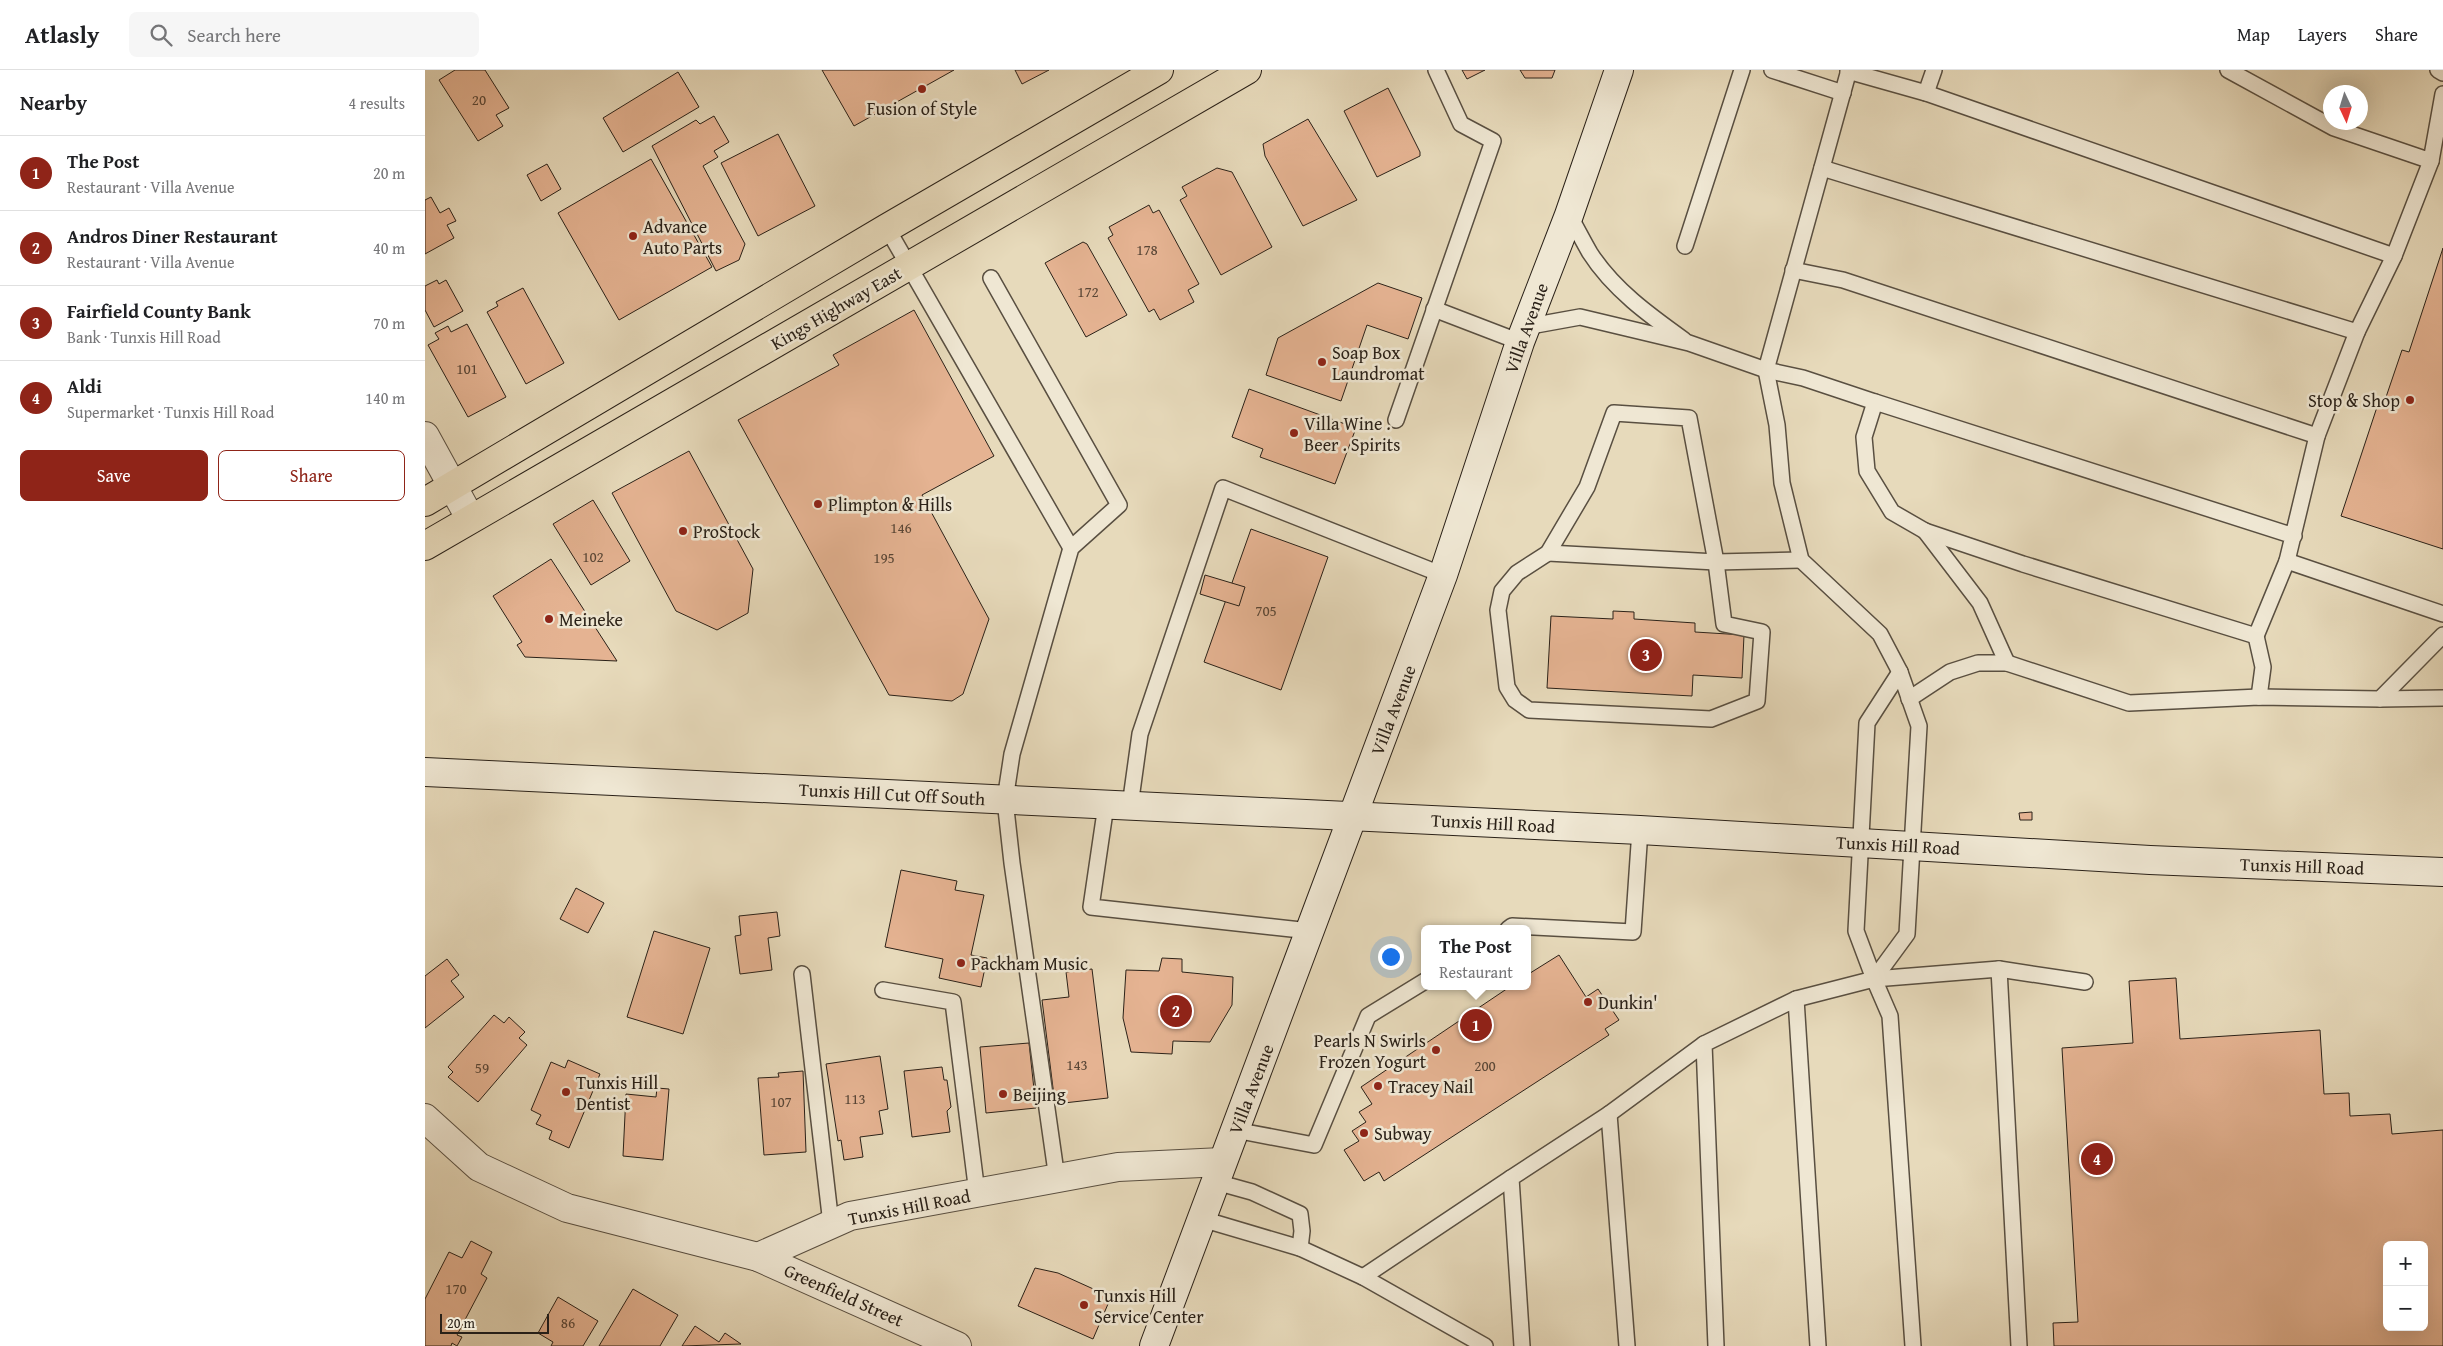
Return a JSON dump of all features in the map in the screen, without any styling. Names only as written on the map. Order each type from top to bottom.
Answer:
[{"type":"main road","points":[[425,502],[887,228],[1159,70]]},
{"type":"main road","name":"Kings Highway East","points":[[425,546],[470,518],[1247,70]]},
{"type":"main road","name":"Villa Avenue","points":[[1157,1345],[1219,1172],[1443,575],[1522,335],[1569,215],[1619,70]]},
{"type":"main road","points":[[425,436],[470,518]]},
{"type":"main road","name":"Tunxis Hill Cut Off South","points":[[427,770],[1118,806],[1353,816]]},
{"type":"main road","name":"Tunxis Hill Road","points":[[1353,816],[1640,830],[2160,861],[2443,872]]},
{"type":"main road","points":[[425,1118],[479,1167],[567,1208],[758,1257]]},
{"type":"main road","name":"Tunxis Hill Road","points":[[758,1257],[850,1216],[1118,1167],[1219,1172]]},
{"type":"main road","name":"Greenfield Street","points":[[758,1257],[957,1346]]},
{"type":"lane","points":[[1396,420],[1493,141],[1461,124],[1436,70]]},
{"type":"lane","points":[[1685,246],[1742,70]]},
{"type":"lane","points":[[1772,70],[1843,94]]},
{"type":"lane","points":[[1874,980],[1907,934],[1919,726],[1900,672],[1880,634],[1801,560],[1782,483],[1777,425],[1767,370],[1849,70],[1926,93],[2394,256]]},
{"type":"lane","points":[[1926,93],[1934,70]]},
{"type":"lane","points":[[2228,70],[2334,128],[2431,161]]},
{"type":"lane","points":[[2438,70],[2443,73]]},
{"type":"lane","points":[[2259,697],[2263,667],[2256,636],[2287,561],[2317,436],[2357,332],[2394,256],[2431,161],[2443,94]]},
{"type":"lane","points":[[1822,168],[2357,332]]},
{"type":"lane","points":[[1569,215],[1591,254],[1615,284],[1639,307],[1689,344]]},
{"type":"lane","points":[[887,228],[1071,548]]},
{"type":"lane","points":[[1793,270],[1843,280],[2317,436]]},
{"type":"lane","points":[[991,278],[1119,505],[1071,548],[1011,754],[1005,800],[1012,863],[1057,1179]]},
{"type":"lane","points":[[1434,309],[1522,335],[1580,317],[1689,344],[1767,370],[1803,378],[2294,536]]},
{"type":"lane","points":[[1875,402],[1863,437],[1867,471],[1891,512],[1925,531],[2023,564],[2256,636]]},
{"type":"lane","points":[[1614,413],[1689,418],[1716,562],[1724,624],[1762,632],[1757,701],[1711,718],[1529,710],[1515,700],[1507,687],[1498,610],[1502,591],[1517,573],[1548,553],[1587,487],[1614,413]]},
{"type":"lane","points":[[1310,931],[1091,907],[1118,806],[1140,734],[1223,488],[1443,575]]},
{"type":"lane","points":[[1925,531],[1980,603],[2007,664]]},
{"type":"lane","points":[[1548,553],[1716,562],[1801,560]]},
{"type":"lane","points":[[2287,561],[2443,614]]},
{"type":"lane","points":[[2381,700],[2443,635]]},
{"type":"lane","points":[[1909,699],[1950,672],[1978,663],[2007,664],[2129,703],[2259,697],[2381,700],[2443,698]]},
{"type":"lane","points":[[1900,672],[1867,723],[1856,931],[1890,1016],[1913,1346]]},
{"type":"lane","points":[[1531,927],[1633,932],[1640,830]]},
{"type":"lane","points":[[1999,969],[2019,1346]]},
{"type":"lane","points":[[1363,1277],[1609,1114],[1704,1044],[1796,999],[1874,980],[1999,969],[2085,982]]},
{"type":"lane","points":[[802,974],[831,1224]]},
{"type":"lane","points":[[1235,1130],[1314,1145],[1368,1016],[1421,983]]},
{"type":"lane","points":[[883,990],[953,1002],[977,1193]]},
{"type":"lane","points":[[1796,999],[1818,1346]]},
{"type":"lane","points":[[1704,1044],[1716,1346]]},
{"type":"lane","points":[[1609,1114],[1627,1346]]},
{"type":"lane","points":[[1219,1172],[1252,1192],[1300,1214],[1302,1231],[1300,1248]]},
{"type":"lane","points":[[1511,1178],[1521,1346]]},
{"type":"lane","points":[[1202,1219],[1300,1248],[1363,1277],[1485,1346]]},
{"type":"building","points":[[455,70],[485,70],[509,108],[496,115],[503,126],[478,141],[439,80]]},
{"type":"building","points":[[822,70],[954,70],[854,126]]},
{"type":"building","points":[[1015,70],[1049,70],[1022,84]]},
{"type":"building","points":[[1462,70],[1485,70],[1467,79]]},
{"type":"building","points":[[1520,70],[1555,70],[1552,78],[1525,78]]},
{"type":"building","points":[[678,72],[699,107],[623,152],[603,118]]},
{"type":"building","points":[[1388,88],[1420,152],[1420,156],[1377,177],[1344,111]]},
{"type":"building","points":[[714,116],[729,142],[714,151],[718,157],[703,166],[745,244],[739,260],[716,271],[652,146],[696,120],[700,124]]},
{"type":"building","points":[[1308,119],[1357,200],[1303,226],[1265,156],[1263,144]]},
{"type":"building","points":[[778,134],[815,206],[758,236],[721,163]]},
{"type":"building","name":"Advance Auto Parts","points":[[651,159],[712,267],[619,320],[558,213]]},
{"type":"building","points":[[547,164],[561,189],[541,201],[527,175]]},
{"type":"building","points":[[1217,168],[1232,172],[1272,247],[1221,275],[1180,200],[1187,196],[1182,187]]},
{"type":"building","points":[[431,197],[440,213],[449,208],[456,221],[447,225],[454,238],[425,254],[425,200]]},
{"type":"building","points":[[1149,205],[1153,213],[1159,210],[1199,284],[1188,290],[1194,302],[1160,320],[1154,309],[1149,312],[1108,238],[1113,235],[1109,227]]},
{"type":"building","points":[[1083,242],[1087,244],[1127,315],[1086,337],[1045,263]]},
{"type":"building","points":[[2443,248],[2443,549],[2341,516],[2379,401],[2384,403],[2402,350],[2409,352]]},
{"type":"building","points":[[437,280],[439,284],[446,280],[463,311],[434,327],[425,310],[425,286]]},
{"type":"building","points":[[1378,283],[1422,298],[1408,339],[1367,325],[1341,401],[1266,375],[1278,338]]},
{"type":"building","points":[[523,288],[564,363],[526,384],[487,312],[498,306],[496,302]]},
{"type":"building","points":[[914,310],[994,456],[922,495],[989,619],[963,694],[952,701],[889,695],[738,420],[839,365],[833,355]]},
{"type":"building","points":[[467,324],[506,397],[468,417],[428,345],[439,339],[435,333],[448,326],[451,332]]},
{"type":"building","name":"Villa Wine . Beer . Spirits","points":[[1249,389],[1356,428],[1335,484],[1260,457],[1263,449],[1232,437]]},
{"type":"building","name":"ProStock","points":[[689,451],[753,569],[748,613],[717,630],[676,611],[612,493]]},
{"type":"building","points":[[593,500],[630,561],[591,585],[553,524]]},
{"type":"building","points":[[1251,529],[1328,557],[1281,690],[1204,662]]},
{"type":"building","name":"Meineke","points":[[551,559],[617,661],[525,657],[517,645],[522,642],[493,596]]},
{"type":"building","points":[[1205,575],[1245,587],[1239,606],[1200,594]]},
{"type":"building","points":[[1613,611],[1634,612],[1634,619],[1695,623],[1695,632],[1744,635],[1742,678],[1693,675],[1692,696],[1547,688],[1551,616],[1613,619]]},
{"type":"building","points":[[2032,812],[2032,820],[2020,820],[2019,813]]},
{"type":"building","points":[[901,870],[957,881],[955,890],[984,895],[971,955],[987,958],[981,987],[939,978],[943,959],[885,947]]},
{"type":"building","points":[[576,888],[604,903],[588,933],[560,919]]},
{"type":"building","points":[[777,912],[780,936],[768,938],[772,970],[740,974],[735,936],[741,935],[739,916]]},
{"type":"building","points":[[654,931],[710,948],[683,1034],[627,1017]]},
{"type":"building","points":[[1559,955],[1586,997],[1598,989],[1619,1020],[1605,1029],[1609,1035],[1384,1181],[1379,1172],[1364,1181],[1344,1150],[1359,1141],[1352,1131],[1366,1122],[1359,1112],[1372,1104],[1361,1087],[1505,990],[1531,990],[1531,972]]},
{"type":"building","points":[[1162,958],[1182,959],[1182,972],[1233,977],[1232,1005],[1210,1042],[1173,1041],[1172,1054],[1131,1052],[1123,1018],[1126,970],[1159,971]]},
{"type":"building","points":[[447,959],[459,975],[451,981],[464,997],[425,1028],[425,976]]},
{"type":"building","points":[[1092,969],[1108,1098],[1055,1104],[1042,1000],[1069,997],[1066,972]]},
{"type":"building","points":[[2176,978],[2180,1039],[2320,1030],[2324,1094],[2349,1093],[2350,1116],[2390,1114],[2392,1134],[2443,1130],[2443,1346],[2054,1346],[2053,1323],[2078,1322],[2062,1048],[2133,1043],[2129,981]]},
{"type":"building","points":[[494,1015],[504,1023],[509,1017],[525,1032],[519,1038],[527,1045],[478,1102],[448,1077],[453,1072],[448,1067]]},
{"type":"building","points":[[1029,1043],[1036,1108],[986,1113],[980,1047]]},
{"type":"building","points":[[880,1056],[888,1109],[879,1111],[883,1134],[860,1137],[863,1157],[844,1160],[841,1140],[838,1141],[826,1064]]},
{"type":"building","name":"Tunxis Hill Dentist","points":[[568,1060],[600,1074],[569,1148],[549,1139],[552,1131],[536,1124],[541,1115],[531,1110],[551,1062],[565,1068]]},
{"type":"building","points":[[942,1067],[944,1080],[947,1080],[951,1107],[947,1111],[950,1132],[912,1137],[904,1071]]},
{"type":"building","points":[[803,1071],[806,1152],[764,1155],[758,1078],[779,1077],[778,1073]]},
{"type":"building","points":[[657,1088],[669,1089],[663,1160],[623,1156],[626,1094],[656,1097]]},
{"type":"building","points":[[471,1241],[492,1252],[481,1274],[487,1278],[457,1335],[462,1337],[457,1346],[452,1343],[451,1346],[425,1346],[425,1299],[449,1252],[462,1258]]},
{"type":"building","points":[[1035,1268],[1058,1273],[1111,1297],[1093,1339],[1018,1306]]},
{"type":"building","points":[[633,1289],[678,1315],[660,1346],[599,1346]]},
{"type":"building","points":[[558,1297],[598,1321],[583,1346],[551,1346],[553,1342],[538,1333]]},
{"type":"building","points":[[695,1326],[719,1342],[725,1333],[741,1344],[682,1346]]},
{"type":"place","name":"Fusion of Style","points":[[922,89]]},
{"type":"place","name":"Advance Auto Parts","points":[[633,236]]},
{"type":"place","name":"Soap Box Laundromat","points":[[1322,362]]},
{"type":"place","name":"Stop & Shop","points":[[2410,400]]},
{"type":"place","name":"Villa Wine . Beer . Spirits","points":[[1294,433]]},
{"type":"place","name":"Plimpton & Hills","points":[[818,504]]},
{"type":"place","name":"ProStock","points":[[683,531]]},
{"type":"place","name":"Meineke","points":[[549,619]]},
{"type":"place","name":"Fairfield County Bank","points":[[1646,655]]},
{"type":"place","name":"Packham Music","points":[[961,963]]},
{"type":"place","name":"Dunkin'","points":[[1588,1002]]},
{"type":"place","name":"Andros Diner Restaurant","points":[[1176,1011]]},
{"type":"place","name":"The Post","points":[[1476,1025]]},
{"type":"place","name":"Pearls N Swirls Frozen Yogurt","points":[[1436,1050]]},
{"type":"place","name":"Tracey Nail","points":[[1378,1086]]},
{"type":"place","name":"Tunxis Hill Dentist","points":[[566,1092]]},
{"type":"place","name":"Beijing","points":[[1003,1094]]},
{"type":"place","name":"Subway","points":[[1364,1133]]},
{"type":"place","name":"Aldi","points":[[2097,1159]]},
{"type":"place","name":"Tunxis Hill Service Center","points":[[1084,1305]]}]
